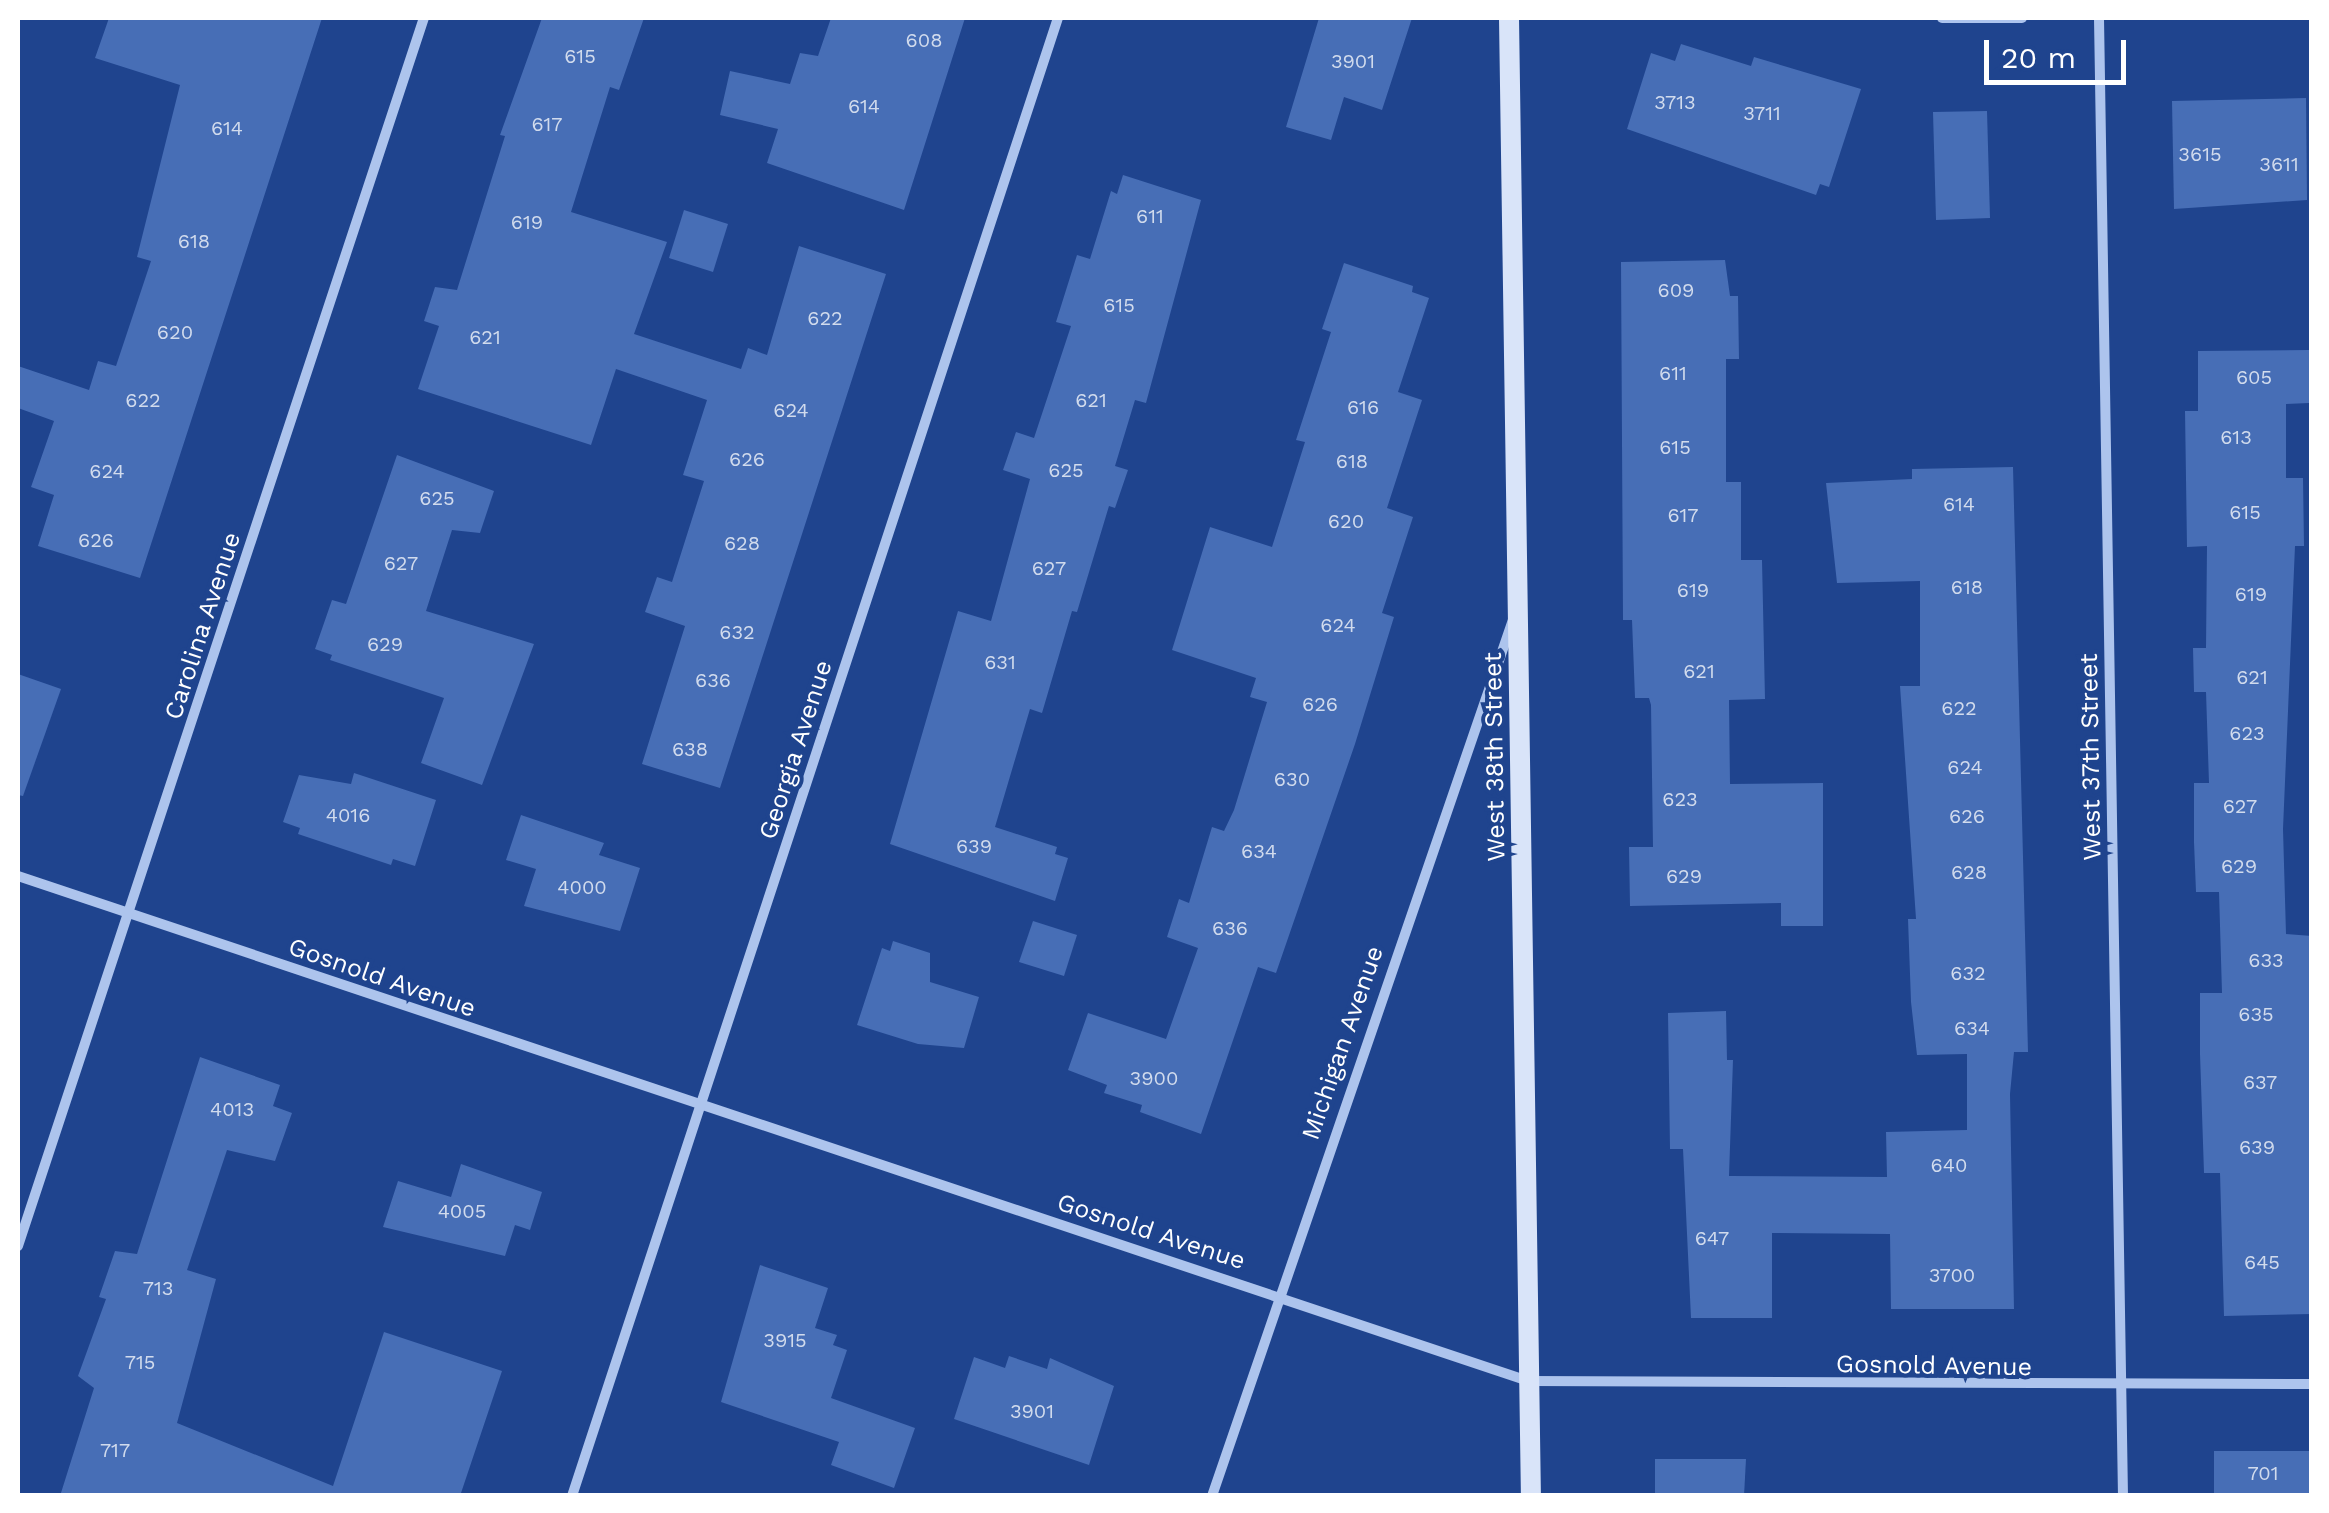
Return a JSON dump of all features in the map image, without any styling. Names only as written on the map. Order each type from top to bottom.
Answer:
[{"type":"main road","name":"West 38th Street","points":[[1508,18],[1531,1496]]},
{"type":"street","name":"Carolina Avenue","points":[[18,1246],[424,18]]},
{"type":"street","name":"Georgia Avenue","points":[[572,1496],[1058,18]]},
{"type":"street","points":[[1942,18],[2022,18]]},
{"type":"street","name":"West 37th Street","points":[[2099,18],[2123,1496]]},
{"type":"street","name":"Michigan Avenue","points":[[1212,1496],[1276,1294],[1518,605]]},
{"type":"street","name":"Gosnold Avenue","points":[[18,876],[1528,1381],[2121,1388],[2312,1384]]},
{"type":"building","points":[[109,18],[322,18],[140,578],[38,546],[54,495],[31,487],[54,421],[18,408],[18,366],[89,390],[98,361],[116,366],[151,261],[137,257],[180,85],[95,58]]},
{"type":"building","points":[[542,18],[644,18],[619,90],[610,87],[571,212],[667,242],[634,334],[741,369],[748,348],[767,355],[799,246],[886,274],[720,788],[642,764],[685,626],[645,612],[657,577],[672,582],[704,481],[683,475],[707,400],[616,369],[591,445],[418,389],[439,326],[424,321],[435,287],[457,290],[505,136],[500,135]]},
{"type":"building","points":[[831,18],[965,18],[904,210],[767,163],[778,129],[720,115],[730,71],[790,84],[800,53],[818,56]]},
{"type":"building","points":[[1319,18],[1412,18],[1382,110],[1344,97],[1331,140],[1286,127]]},
{"type":"building","points":[[1681,44],[1751,66],[1754,57],[1861,89],[1829,187],[1820,184],[1816,195],[1627,129],[1651,53],[1675,61]]},
{"type":"building","points":[[2306,98],[2307,200],[2174,209],[2172,101]]},
{"type":"building","points":[[1987,111],[1990,218],[1936,220],[1933,112]]},
{"type":"building","points":[[1123,175],[1201,200],[1146,403],[1135,400],[1115,466],[1128,470],[1115,508],[1109,506],[1042,713],[1030,709],[995,827],[1057,847],[1055,854],[1068,858],[1055,901],[890,844],[958,611],[991,621],[1030,479],[1003,470],[1016,432],[1034,438],[1071,326],[1056,322],[1077,255],[1090,259],[1111,191],[1117,194]]},
{"type":"building","points":[[684,210],[728,224],[713,272],[669,258]]},
{"type":"building","points":[[1725,260],[1730,296],[1738,296],[1739,359],[1726,359],[1726,482],[1741,482],[1741,560],[1762,560],[1765,699],[1729,700],[1730,784],[1823,783],[1823,926],[1781,926],[1781,903],[1630,906],[1629,847],[1653,847],[1651,705],[1649,698],[1635,698],[1632,620],[1623,620],[1621,262]]},
{"type":"building","points":[[1344,263],[1413,286],[1412,292],[1429,298],[1398,392],[1422,400],[1387,508],[1413,517],[1382,613],[1394,617],[1355,744],[1276,973],[1258,967],[1201,1134],[1140,1112],[1142,1105],[1104,1093],[1107,1085],[1068,1070],[1088,1013],[1166,1039],[1198,948],[1167,937],[1179,899],[1189,903],[1212,827],[1224,831],[1234,810],[1267,702],[1250,697],[1256,678],[1172,650],[1210,527],[1272,547],[1305,442],[1296,440],[1331,332],[1322,329]]},
{"type":"building","points":[[2309,350],[2309,403],[2286,404],[2286,478],[2303,478],[2304,546],[2295,546],[2283,829],[2286,934],[2312,936],[2312,1314],[2224,1316],[2220,1173],[2204,1173],[2200,1054],[2200,993],[2222,993],[2219,892],[2196,892],[2194,842],[2194,783],[2209,783],[2206,692],[2194,692],[2193,648],[2206,648],[2207,546],[2187,547],[2185,411],[2198,411],[2198,351]]},
{"type":"building","points":[[397,455],[494,491],[480,533],[452,530],[426,611],[534,644],[482,785],[421,763],[444,698],[330,660],[332,655],[315,649],[332,600],[346,604]]},
{"type":"building","points":[[2013,467],[2028,1052],[2014,1052],[2010,1094],[2014,1309],[1891,1309],[1890,1234],[1772,1233],[1772,1318],[1691,1318],[1683,1149],[1670,1149],[1668,1013],[1726,1011],[1727,1060],[1733,1060],[1729,1176],[1887,1177],[1886,1132],[1967,1130],[1967,1054],[1917,1055],[1911,1002],[1908,919],[1916,919],[1900,686],[1920,686],[1920,581],[1837,583],[1826,483],[1912,479],[1912,469]]},
{"type":"building","points":[[18,674],[61,689],[23,796],[18,795]]},
{"type":"building","points":[[354,773],[436,800],[415,866],[393,859],[391,865],[298,834],[300,828],[283,822],[299,775],[351,784]]},
{"type":"building","points":[[521,815],[604,843],[599,855],[640,868],[620,931],[524,906],[536,869],[506,860]]},
{"type":"building","points":[[1033,921],[1077,935],[1064,976],[1019,962]]},
{"type":"building","points":[[893,941],[930,953],[930,982],[979,997],[964,1048],[918,1044],[857,1025],[882,948],[890,951]]},
{"type":"building","points":[[200,1057],[280,1085],[273,1106],[292,1113],[275,1161],[227,1150],[187,1270],[216,1279],[177,1423],[333,1486],[384,1332],[502,1371],[460,1496],[60,1496],[94,1388],[78,1376],[106,1299],[99,1297],[115,1251],[137,1254]]},
{"type":"building","points":[[461,1164],[542,1192],[530,1230],[515,1225],[505,1256],[383,1227],[398,1181],[451,1197]]},
{"type":"building","points":[[760,1265],[828,1288],[815,1328],[837,1335],[833,1345],[847,1350],[831,1398],[915,1428],[894,1488],[831,1465],[839,1442],[721,1402]]},
{"type":"building","points":[[1009,1356],[1047,1369],[1050,1358],[1114,1386],[1089,1465],[954,1419],[974,1357],[1005,1368]]},
{"type":"building","points":[[2214,1451],[2312,1451],[2312,1496],[2214,1496]]},
{"type":"building","points":[[1655,1459],[1746,1459],[1744,1496],[1655,1496]]}]
